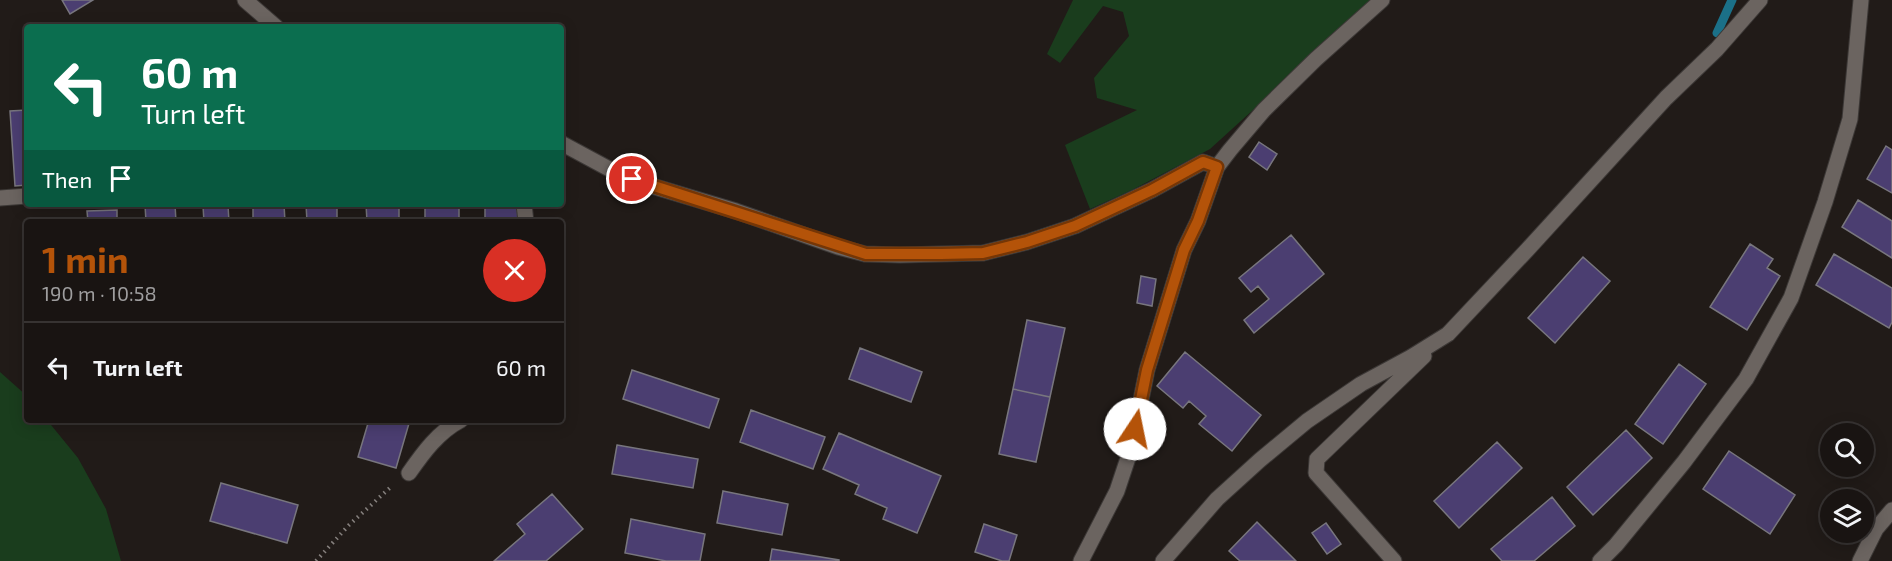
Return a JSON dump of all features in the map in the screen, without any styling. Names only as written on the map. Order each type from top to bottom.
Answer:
[{"type":"street","points":[[245,0],[273,24]]},
{"type":"street","points":[[1081,561],[1117,491],[1131,449],[1147,370],[1184,250],[1198,221],[1217,167],[1272,103],[1316,58],[1382,0]]},
{"type":"street","points":[[1394,561],[1316,473],[1317,459],[1448,334],[1666,98],[1717,49],[1760,0]]},
{"type":"street","points":[[1600,561],[1616,545],[1684,462],[1746,378],[1791,298],[1825,202],[1850,119],[1861,0]]},
{"type":"street","points":[[564,145],[613,171],[652,186],[866,254],[983,253],[1027,242],[1075,226],[1152,190],[1203,162],[1217,167]]},
{"type":"street","points":[[0,198],[24,196]]},
{"type":"street","points":[[1163,561],[1217,499],[1307,421],[1361,384],[1448,334]]},
{"type":"street","points":[[409,473],[427,448],[455,423]]},
{"type":"street","points":[[1860,561],[1876,529],[1892,510]]},
{"type":"path","points":[[316,561],[382,493],[409,473]]},
{"type":"green space","points":[[1073,0],[1374,0],[1210,149],[1090,209],[1065,145],[1137,110],[1097,98],[1094,78],[1129,36],[1123,12],[1103,6],[1060,63],[1047,54]]},
{"type":"green space","points":[[0,372],[24,393],[24,423],[49,423],[78,458],[106,509],[121,561],[0,561]]},
{"type":"building","points":[[62,0],[93,0],[70,14]]},
{"type":"building","points":[[24,110],[24,185],[15,186],[10,111]]},
{"type":"building","points":[[1259,142],[1277,154],[1267,170],[1249,157]]},
{"type":"building","points":[[1886,146],[1892,150],[1892,193],[1867,179]]},
{"type":"building","points":[[1858,200],[1892,221],[1892,258],[1842,227]]},
{"type":"building","points":[[145,207],[175,207],[176,219],[146,219]]},
{"type":"building","points":[[203,207],[228,207],[229,219],[204,219]]},
{"type":"building","points":[[253,207],[284,207],[285,219],[253,219]]},
{"type":"building","points":[[306,207],[337,207],[337,219],[307,219]]},
{"type":"building","points":[[366,207],[399,207],[399,219],[367,219]]},
{"type":"building","points":[[425,207],[459,207],[459,219],[425,219]]},
{"type":"building","points":[[485,207],[517,207],[518,219],[485,219]]},
{"type":"building","points":[[117,210],[117,219],[88,219],[87,211]]},
{"type":"building","points":[[1291,235],[1324,274],[1254,333],[1244,320],[1269,299],[1258,286],[1251,292],[1239,278]]},
{"type":"building","points":[[1750,244],[1773,259],[1767,268],[1780,276],[1747,330],[1710,307]]},
{"type":"building","points":[[1834,254],[1892,288],[1892,322],[1889,328],[1816,285]]},
{"type":"building","points":[[1583,257],[1610,281],[1555,343],[1528,318]]},
{"type":"building","points":[[1141,276],[1156,279],[1152,306],[1137,303]]},
{"type":"building","points":[[1027,320],[1065,328],[1050,397],[1013,389]]},
{"type":"building","points":[[860,348],[922,372],[911,402],[849,379]]},
{"type":"building","points":[[1185,352],[1261,415],[1232,451],[1199,424],[1206,416],[1189,401],[1183,408],[1157,386]]},
{"type":"building","points":[[1679,364],[1706,384],[1663,444],[1635,424]]},
{"type":"building","points":[[632,370],[719,399],[709,428],[623,399]]},
{"type":"building","points":[[1013,389],[1050,397],[1036,462],[999,454]]},
{"type":"building","points":[[751,410],[825,437],[813,469],[740,442]]},
{"type":"building","points":[[368,423],[409,423],[396,468],[358,457]]},
{"type":"building","points":[[1626,430],[1652,458],[1593,515],[1567,487]]},
{"type":"building","points":[[839,433],[941,476],[917,533],[883,519],[887,508],[855,494],[859,485],[823,469]]},
{"type":"building","points":[[1497,442],[1522,468],[1459,528],[1434,501]]},
{"type":"building","points":[[617,445],[698,459],[693,488],[612,474]]},
{"type":"building","points":[[1729,451],[1795,495],[1770,534],[1703,489]]},
{"type":"building","points":[[221,483],[298,505],[287,543],[210,521]]},
{"type":"building","points":[[723,491],[788,504],[782,535],[717,523]]},
{"type":"building","points":[[552,494],[583,529],[546,561],[494,561],[525,534],[517,524]]},
{"type":"building","points":[[1552,497],[1575,526],[1534,561],[1502,561],[1491,549]]},
{"type":"building","points":[[631,519],[705,534],[700,561],[666,561],[625,553]]},
{"type":"building","points":[[1257,522],[1296,561],[1240,561],[1229,551]]},
{"type":"building","points":[[1326,523],[1341,544],[1327,554],[1312,533]]},
{"type":"building","points":[[984,524],[1017,535],[1009,561],[975,552]]},
{"type":"building","points":[[772,549],[839,560],[839,561],[770,561]]},
{"type":"waterway","points":[[1717,33],[1732,0]]},
{"type":"route","points":[[632,179],[866,254],[900,255],[983,253],[1027,242],[1075,226],[1152,190],[1203,162],[1217,167],[1209,195],[1184,250],[1147,370],[1135,429]]}]
